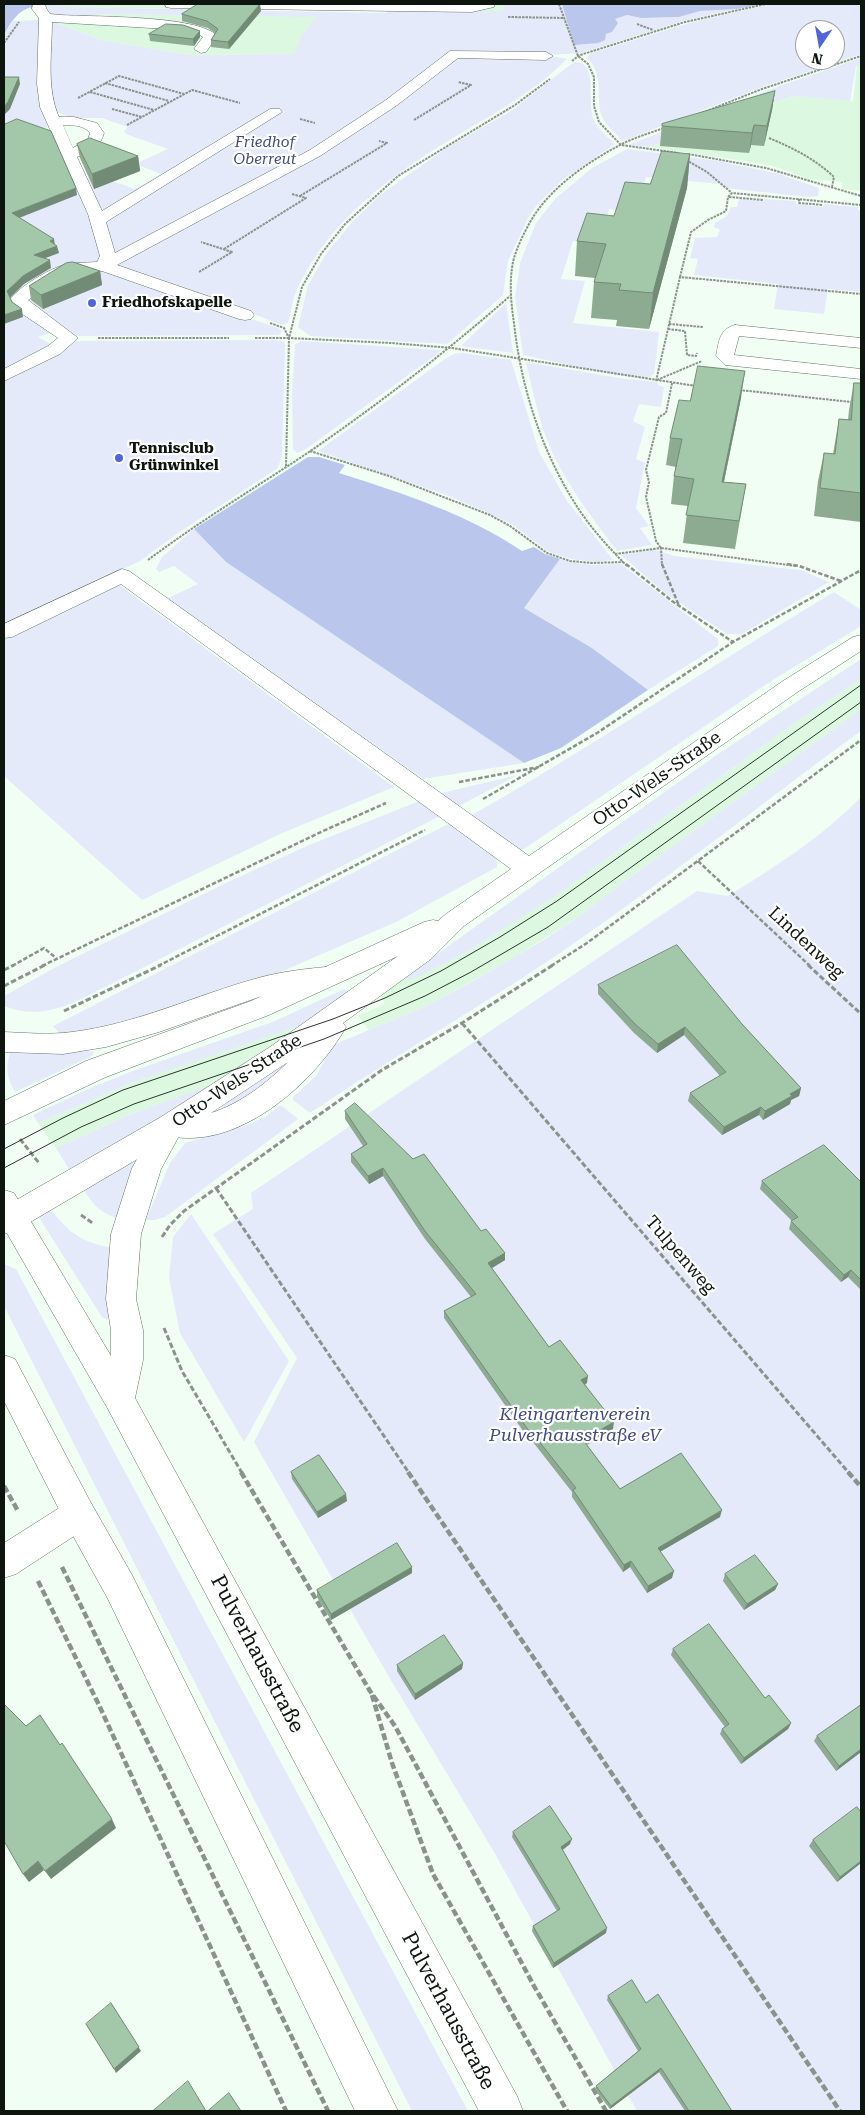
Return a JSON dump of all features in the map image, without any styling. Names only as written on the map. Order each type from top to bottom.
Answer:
[{"type":"street","points":[[171,4],[472,8],[489,4]]},
{"type":"street","points":[[103,266],[108,256],[98,220],[84,186],[52,121],[45,94],[43,10],[109,23],[149,22],[198,28],[210,36],[201,49]]},
{"type":"street","points":[[4,376],[54,350],[63,334],[20,304],[20,300],[25,294],[64,270],[103,266],[323,148],[391,103],[454,54],[546,56]]},
{"type":"street","points":[[98,220],[275,112]]},
{"type":"street","points":[[52,121],[83,123],[92,126],[96,133],[95,141],[80,151],[68,155]]},
{"type":"street","points":[[103,266],[246,315]]},
{"type":"street","points":[[861,343],[735,330],[729,334],[725,356],[731,361],[783,374],[805,369],[861,374]]},
{"type":"street","points":[[803,389],[805,369]]},
{"type":"street","points":[[4,632],[122,575],[528,869]]},
{"type":"street","name":"Otto-Wels-Straße","points":[[7,1213],[171,1125],[195,1127],[222,1120],[241,1112],[265,1097],[302,1067],[352,1001],[422,952],[455,920],[791,686],[861,642]]},
{"type":"street","name":"Otto-Wels-Straße","points":[[4,1114],[96,1069],[243,1014],[455,920]]},
{"type":"street","points":[[4,1042],[57,1044],[84,1041],[157,1022],[259,988],[292,980],[326,977]]},
{"type":"street","points":[[119,1399],[127,1360],[127,1330],[121,1299],[122,1266],[126,1234],[148,1168],[171,1125]]},
{"type":"street","name":"Pulverhausstraße","points":[[7,1213],[119,1399],[502,2111]]},
{"type":"street","points":[[4,1369],[79,1514],[120,1587],[377,2111]]},
{"type":"street","points":[[4,1562],[79,1514]]},
{"type":"path","points":[[560,4],[578,56],[588,64],[594,77],[594,106],[599,122],[621,145],[738,162],[861,196]]},
{"type":"path","points":[[571,62],[578,56],[653,31],[766,4]]},
{"type":"path","points":[[637,24],[653,31]]},
{"type":"path","points":[[698,114],[861,56]]},
{"type":"path","points":[[85,102],[75,99],[119,76],[184,94]]},
{"type":"path","points":[[286,466],[289,338],[302,287],[321,254],[345,224],[398,176],[515,105],[551,78]]},
{"type":"path","points":[[105,83],[170,102]]},
{"type":"path","points":[[127,125],[192,90]]},
{"type":"path","points":[[89,91],[155,110]]},
{"type":"path","points":[[748,95],[756,97]]},
{"type":"path","points":[[104,107],[142,117]]},
{"type":"path","points":[[673,124],[621,145],[575,174],[550,198],[530,222],[514,260],[510,296],[518,358],[525,392],[535,423],[552,463],[593,529],[623,562],[679,606],[733,642]]},
{"type":"path","points":[[769,138],[790,147],[822,165],[834,178],[832,187]]},
{"type":"path","points":[[661,150],[677,155]]},
{"type":"path","points":[[683,159],[707,172],[732,193],[861,205]]},
{"type":"path","points":[[224,249],[306,198],[257,184]]},
{"type":"path","points":[[656,380],[691,232],[708,220],[726,211],[728,197],[732,193]]},
{"type":"path","points":[[728,197],[763,200]]},
{"type":"path","points":[[799,199],[799,203],[823,205]]},
{"type":"path","points":[[168,232],[232,252],[170,289]]},
{"type":"path","points":[[680,276],[861,294]]},
{"type":"path","points":[[122,575],[138,568],[181,534],[309,451],[451,348],[510,296]]},
{"type":"path","points":[[246,315],[284,328],[289,338]]},
{"type":"path","points":[[669,324],[705,327]]},
{"type":"path","points":[[668,330],[685,331],[688,355],[696,356],[708,333],[729,334]]},
{"type":"path","points":[[63,334],[231,338]]},
{"type":"path","points":[[250,338],[373,342],[451,348],[627,378],[700,386]]},
{"type":"path","points":[[656,380],[694,363],[725,356]]},
{"type":"path","points":[[672,383],[666,413],[659,418],[657,423],[646,470],[649,482],[646,497],[656,541],[662,548],[662,568],[679,606]]},
{"type":"path","points":[[739,390],[861,403]]},
{"type":"path","points":[[309,451],[398,480],[482,512],[510,526],[547,552],[562,558],[592,563],[623,562]]},
{"type":"path","points":[[615,554],[662,548],[799,566],[842,581]]},
{"type":"path","points":[[59,1013],[117,986],[454,816],[597,734],[733,642],[861,570]]},
{"type":"path","points":[[160,1240],[170,1225],[184,1211],[216,1188],[382,1070],[462,1023],[587,943],[861,740]]},
{"type":"path","points":[[4,986],[56,958],[323,830],[418,789],[542,766]]},
{"type":"path","name":"Lindenweg","points":[[698,861],[861,1014]]},
{"type":"path","points":[[4,970],[44,948],[56,958]]},
{"type":"path","name":"Tulpenweg","points":[[462,1023],[861,1487]]},
{"type":"path","points":[[216,1188],[840,2111]]},
{"type":"path","points":[[163,1326],[182,1371],[370,1691],[395,1726],[534,1986],[606,2111]]},
{"type":"path","points":[[286,2111],[98,1703],[29,1564],[36,1541],[62,1566],[328,2111]]},
{"type":"path","points":[[370,1691],[392,1763],[433,1874],[567,2111]]},
{"type":"shaded area","points":[[4,4],[34,4],[33,7],[23,11],[15,18],[4,35]]},
{"type":"shaded area","points":[[48,4],[506,4],[506,13],[46,7]]},
{"type":"shaded area","points":[[562,4],[762,4],[737,9],[700,11],[679,17],[641,18],[627,15],[615,19],[618,23],[612,32],[606,34],[605,40],[598,43],[574,45]]},
{"type":"shaded area","points":[[113,14],[321,17],[295,54],[189,55],[101,40],[53,22],[56,17]]},
{"type":"shaded area","points":[[861,64],[861,191],[842,189],[842,182],[809,179],[773,166],[650,147],[710,122],[793,96],[853,101],[857,65]]},
{"type":"shaded area","points":[[308,457],[319,457],[345,465],[339,473],[386,488],[457,515],[522,551],[534,547],[545,554],[560,559],[524,608],[592,648],[648,690],[561,748],[524,763],[226,562],[194,529]]},
{"type":"shaded area","points":[[861,679],[861,709],[610,892],[580,916],[510,960],[429,1005],[369,1030],[358,1016],[385,1004],[379,994],[402,979],[416,977],[468,951],[608,858],[799,720]]},
{"type":"shaded area","points":[[309,1021],[208,1090],[207,1087],[129,1115],[56,1148],[38,1123],[131,1083]]},
{"type":"green space","name":"Friedhof Oberreut","points":[[44,4],[68,7],[386,13],[387,10],[499,11],[503,10],[505,4],[562,4],[567,20],[606,34],[612,32],[618,23],[615,19],[627,15],[641,18],[679,17],[700,11],[737,9],[683,21],[581,53],[547,55],[567,59],[555,71],[515,100],[411,165],[366,199],[346,219],[328,239],[298,287],[288,323],[282,325],[251,313],[245,317],[278,328],[282,331],[279,335],[72,336],[62,329],[38,337],[54,346],[4,372],[4,35],[13,21],[39,20],[38,95],[48,127],[39,130],[77,186],[88,217],[96,214],[86,178],[101,177],[135,189],[161,174],[135,164],[168,149],[126,134],[124,131],[128,127],[102,118],[71,118],[55,111],[50,92],[49,67],[53,22],[101,40],[189,55],[295,54],[303,34],[317,17],[113,14],[56,17],[49,15],[43,6]]},
{"type":"green space","points":[[772,4],[861,4],[861,54],[845,59],[845,20],[795,20],[795,70],[813,70],[765,86],[623,141],[607,125],[601,114],[598,77],[587,58],[589,54],[693,22]]},
{"type":"green space","points":[[861,58],[861,64],[856,66],[850,101],[793,96],[710,122],[650,147],[628,145],[771,89],[826,70],[845,70],[845,64]]},
{"type":"green space","points":[[574,62],[582,64],[587,69],[590,76],[593,116],[598,127],[615,144],[562,180],[537,205],[528,218],[508,261],[503,295],[447,344],[310,336],[298,327],[308,285],[326,254],[353,221],[379,196],[450,146],[511,111]]},
{"type":"green space","points":[[627,149],[718,161],[779,174],[819,188],[818,196],[808,197],[725,188],[720,184],[646,177],[636,211],[609,209],[599,244],[573,241],[561,279],[585,281],[573,323],[659,332],[654,374],[650,377],[641,378],[615,375],[523,355],[515,297],[520,263],[536,223],[556,198],[592,168]]},
{"type":"green space","points":[[739,199],[796,201],[796,204],[823,207],[824,204],[858,207],[858,210],[861,210],[861,292],[828,289],[824,314],[774,309],[778,284],[694,275],[698,259],[690,258],[695,238],[717,237],[720,230],[714,227],[715,223],[727,216],[731,207],[737,207]]},
{"type":"green space","points":[[506,303],[513,353],[461,346]]},
{"type":"green space","name":"Tennisclub Grünwinkel","points":[[277,340],[285,342],[282,455],[278,468],[178,533],[140,561],[4,626],[4,379],[76,341]]},
{"type":"green space","points":[[301,341],[440,350],[440,352],[306,449],[297,453],[293,449],[292,395],[295,344]]},
{"type":"green space","points":[[462,353],[511,360],[539,452],[567,501],[613,560],[593,562],[571,559],[549,552],[513,525],[491,514],[446,495],[318,451],[445,359],[454,354]]},
{"type":"green space","points":[[526,362],[625,379],[658,382],[658,385],[664,387],[661,407],[639,404],[633,421],[645,427],[636,459],[645,463],[636,508],[649,526],[640,528],[652,545],[617,551],[583,504],[567,480],[548,443],[537,409]]},
{"type":"green space","points":[[194,529],[226,562],[524,763],[423,779],[166,599],[198,584],[174,566],[159,572],[156,569],[162,557]]},
{"type":"green space","points":[[654,549],[674,556],[800,570],[829,582],[742,634],[727,634],[666,594],[621,555]]},
{"type":"green space","points":[[560,559],[592,565],[621,564],[718,639],[718,646],[648,690],[592,648],[524,608]]},
{"type":"green space","points":[[115,582],[394,787],[280,834],[142,900],[4,776],[4,638]]},
{"type":"green space","points":[[834,592],[861,610],[861,626],[768,683],[521,851],[465,819],[558,764]]},
{"type":"green space","points":[[861,659],[861,679],[799,720],[555,896],[468,951],[416,978],[402,979],[718,754]]},
{"type":"green space","points":[[861,709],[861,731],[661,881],[559,954],[310,1113],[293,1100],[293,1097],[316,1076],[333,1045],[429,1005],[542,941],[580,916],[610,892]]},
{"type":"green space","points":[[518,775],[453,809],[437,794]]},
{"type":"green space","name":"Kleingartenverein Pulverhausstraße eV","points":[[861,797],[861,2111],[637,2111],[494,1852],[389,1677],[254,1442],[297,1358],[213,1234],[253,1209],[251,1193],[697,891],[727,896],[733,893],[816,837]]},
{"type":"green space","points":[[422,800],[442,815],[93,993],[56,1009],[44,1011],[31,1012],[4,1006],[4,996],[56,967],[228,882],[309,845]]},
{"type":"green space","points":[[450,823],[497,856],[497,867],[396,922],[278,973],[143,1020],[61,1035],[53,1026]]},
{"type":"green space","points":[[344,989],[349,992],[302,1025],[131,1083],[38,1123],[33,1115],[130,1072],[275,1021]]},
{"type":"green space","points":[[94,1052],[92,1056],[15,1092],[10,1082],[7,1068],[10,1053],[55,1054]]},
{"type":"green space","points":[[300,1055],[245,1100],[215,1112],[249,1086]]},
{"type":"green space","points":[[208,1086],[208,1090],[69,1169],[56,1148],[129,1115]]},
{"type":"green space","points":[[279,1106],[282,1106],[298,1119],[165,1217],[146,1220],[170,1163],[185,1143],[244,1126],[265,1117]]},
{"type":"green space","points":[[136,1161],[138,1162],[118,1218],[111,1216],[93,1203],[82,1187]]},
{"type":"green space","points":[[48,1206],[62,1223],[83,1239],[112,1248],[107,1283],[109,1316],[107,1320],[102,1317],[38,1216]]},
{"type":"green space","points":[[191,1214],[289,1361],[244,1442],[180,1333],[169,1278],[173,1237]]},
{"type":"green space","points":[[4,1264],[16,1269],[468,2111],[412,2111],[4,1306]]},
{"type":"building","points":[[198,4],[260,4],[228,42],[211,40],[218,29],[207,21],[182,14]]},
{"type":"building","points":[[166,24],[183,25],[200,31],[193,39],[149,34]]},
{"type":"building","points":[[4,77],[19,77],[4,107]]},
{"type":"building","points":[[775,91],[767,126],[754,125],[752,133],[662,126],[662,124]]},
{"type":"building","points":[[17,119],[51,131],[76,188],[12,213],[54,239],[50,241],[57,246],[34,255],[50,260],[23,276],[7,291],[12,302],[22,309],[4,315],[4,125]]},
{"type":"building","points":[[90,138],[138,156],[92,174],[77,144]]},
{"type":"building","points":[[662,151],[690,154],[653,293],[619,290],[621,284],[594,282],[606,244],[577,241],[587,213],[614,216],[625,182],[650,184]]},
{"type":"building","points":[[73,262],[100,271],[41,295],[29,286],[66,263]]},
{"type":"building","points":[[698,366],[745,371],[722,482],[746,484],[739,521],[686,515],[694,479],[674,476],[682,439],[670,438],[679,400],[690,401]]},
{"type":"building","points":[[854,383],[861,383],[861,493],[820,488],[824,453],[835,454],[839,419],[851,420]]},
{"type":"building","points":[[677,945],[742,1024],[801,1088],[790,1094],[792,1096],[765,1111],[761,1107],[724,1127],[690,1093],[726,1072],[685,1027],[658,1044],[635,1024],[598,985]]},
{"type":"building","points":[[355,1103],[413,1159],[424,1154],[481,1231],[486,1229],[505,1253],[488,1263],[549,1347],[560,1340],[588,1376],[581,1380],[614,1422],[583,1440],[620,1489],[681,1453],[722,1510],[658,1548],[674,1571],[648,1586],[631,1561],[624,1565],[573,1490],[576,1488],[529,1431],[444,1311],[476,1294],[425,1231],[383,1168],[368,1176],[351,1154],[367,1144],[345,1111]]},
{"type":"building","points":[[824,1145],[861,1182],[861,1280],[851,1270],[844,1275],[791,1221],[798,1217],[762,1181]]},
{"type":"building","points":[[319,1455],[346,1494],[317,1512],[291,1472]]},
{"type":"building","points":[[397,1543],[412,1567],[331,1614],[317,1590]]},
{"type":"building","points":[[755,1555],[778,1584],[747,1604],[725,1574]]},
{"type":"building","points":[[709,1624],[765,1698],[769,1695],[791,1723],[744,1758],[722,1729],[729,1724],[673,1649]]},
{"type":"building","points":[[444,1635],[463,1663],[415,1694],[397,1665]]},
{"type":"building","points":[[4,1704],[26,1726],[40,1715],[60,1745],[62,1743],[112,1819],[45,1871],[38,1861],[23,1874],[4,1841]]},
{"type":"building","points":[[861,1705],[861,1749],[839,1766],[817,1736]]},
{"type":"building","points":[[550,1806],[572,1839],[561,1847],[607,1928],[554,1963],[533,1926],[560,1909],[513,1832]]},
{"type":"building","points":[[857,1807],[861,1812],[861,1861],[840,1877],[813,1840]]},
{"type":"building","points":[[632,1980],[646,2003],[658,1994],[732,2111],[689,2111],[661,2068],[611,2106],[596,2086],[641,2049],[608,1996]]},
{"type":"building","points":[[111,2003],[139,2047],[114,2069],[86,2024]]},
{"type":"building","points":[[188,2081],[206,2111],[153,2111]]},
{"type":"building","points":[[229,2093],[241,2111],[208,2111]]},
{"type":"tram line","points":[[4,1149],[63,1118],[123,1090],[333,1019],[385,998],[441,971],[557,901],[861,685]]},
{"type":"tram line","points":[[4,1168],[81,1127],[134,1104],[324,1039],[425,996],[471,972],[548,927],[861,702]]},
{"type":"place","name":"Friedhofskapelle","points":[[92,303]]},
{"type":"place","name":"Tennisclub Grünwinkel","points":[[119,458]]}]
